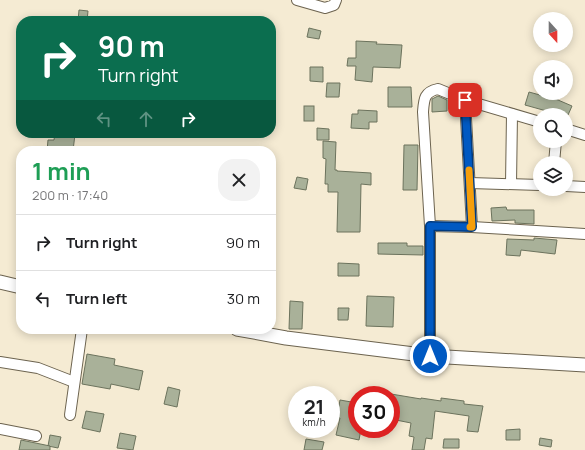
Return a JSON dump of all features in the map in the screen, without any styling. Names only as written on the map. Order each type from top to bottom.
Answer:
[{"type":"street","points":[[297,0],[325,8],[334,5],[336,0]]},
{"type":"street","points":[[430,356],[430,226],[423,120],[426,96],[429,92],[438,89],[465,100],[533,120]]},
{"type":"street","points":[[465,100],[472,227]]},
{"type":"street","points":[[511,184],[512,114]]},
{"type":"street","points":[[573,131],[585,135]]},
{"type":"street","points":[[470,183],[533,185]]},
{"type":"street","points":[[573,186],[585,187]]},
{"type":"street","points":[[430,226],[585,234]]},
{"type":"street","points":[[0,282],[16,286]]},
{"type":"street","points":[[70,415],[81,334]]},
{"type":"street","points":[[264,334],[430,356],[585,365]]},
{"type":"street","points":[[0,362],[38,368],[74,382]]},
{"type":"street","points":[[0,429],[36,436]]},
{"type":"building","points":[[79,10],[88,11],[88,16],[78,16]]},
{"type":"building","points":[[309,28],[321,31],[319,39],[307,37]]},
{"type":"building","points":[[356,41],[377,42],[376,44],[402,45],[400,68],[373,67],[372,82],[355,80],[356,66],[347,66],[348,58],[356,58]]},
{"type":"building","points":[[310,67],[323,67],[323,82],[310,81]]},
{"type":"building","points":[[327,83],[340,83],[339,97],[326,97]]},
{"type":"building","points":[[388,87],[411,87],[412,107],[388,107]]},
{"type":"building","points":[[529,92],[533,93],[533,100],[558,100],[572,106],[571,108],[536,108],[525,105]]},
{"type":"building","points":[[438,96],[447,100],[447,111],[432,112],[432,99]]},
{"type":"building","points":[[304,106],[314,106],[314,121],[304,121]]},
{"type":"building","points":[[358,110],[377,111],[377,122],[369,122],[369,129],[351,128],[352,114],[358,114]]},
{"type":"building","points":[[317,128],[329,129],[329,140],[317,140]]},
{"type":"building","points":[[54,138],[75,138],[74,146],[47,146],[48,140],[54,140]]},
{"type":"building","points":[[323,141],[336,142],[335,170],[371,173],[371,185],[361,184],[360,232],[337,232],[338,192],[328,192],[328,184],[325,184],[326,159],[323,158]]},
{"type":"building","points":[[404,145],[418,145],[417,190],[403,190]]},
{"type":"building","points":[[297,177],[308,179],[306,190],[294,188]]},
{"type":"building","points":[[506,207],[507,210],[534,210],[534,224],[515,223],[515,220],[492,221],[491,208]]},
{"type":"building","points":[[534,238],[557,240],[555,254],[521,250],[520,256],[506,255],[507,239],[534,240]]},
{"type":"building","points":[[378,243],[407,243],[407,246],[423,246],[423,255],[378,254]]},
{"type":"building","points":[[338,263],[359,264],[359,276],[338,276]]},
{"type":"building","points":[[367,296],[394,297],[393,327],[366,326]]},
{"type":"building","points":[[290,301],[303,302],[302,329],[289,329]]},
{"type":"building","points":[[338,308],[349,308],[348,320],[338,320]]},
{"type":"building","points":[[87,354],[115,359],[114,365],[143,371],[139,390],[111,384],[110,389],[82,384]]},
{"type":"building","points":[[168,387],[180,390],[177,407],[164,404]]},
{"type":"building","points":[[400,396],[441,401],[441,398],[464,401],[464,404],[483,406],[478,432],[467,431],[469,416],[435,411],[432,439],[426,438],[424,450],[412,450],[414,437],[409,436],[411,423],[400,421]]},
{"type":"building","points":[[340,400],[348,401],[348,438],[340,436]]},
{"type":"building","points":[[86,411],[104,414],[100,432],[82,428]]},
{"type":"building","points":[[520,429],[520,440],[506,440],[506,430]]},
{"type":"building","points":[[120,433],[136,436],[133,450],[117,448]]},
{"type":"building","points":[[50,435],[61,437],[58,448],[48,446]]},
{"type":"building","points":[[540,438],[552,440],[551,447],[539,445]]},
{"type":"building","points":[[306,439],[324,442],[322,450],[304,450]]},
{"type":"building","points":[[444,439],[459,439],[459,448],[443,448]]},
{"type":"building","points":[[21,440],[50,446],[50,450],[19,450]]},
{"type":"slow traffic","points":[[469,170],[472,227],[470,227]]},
{"type":"route","points":[[430,356],[430,226],[472,227],[465,100]]}]
